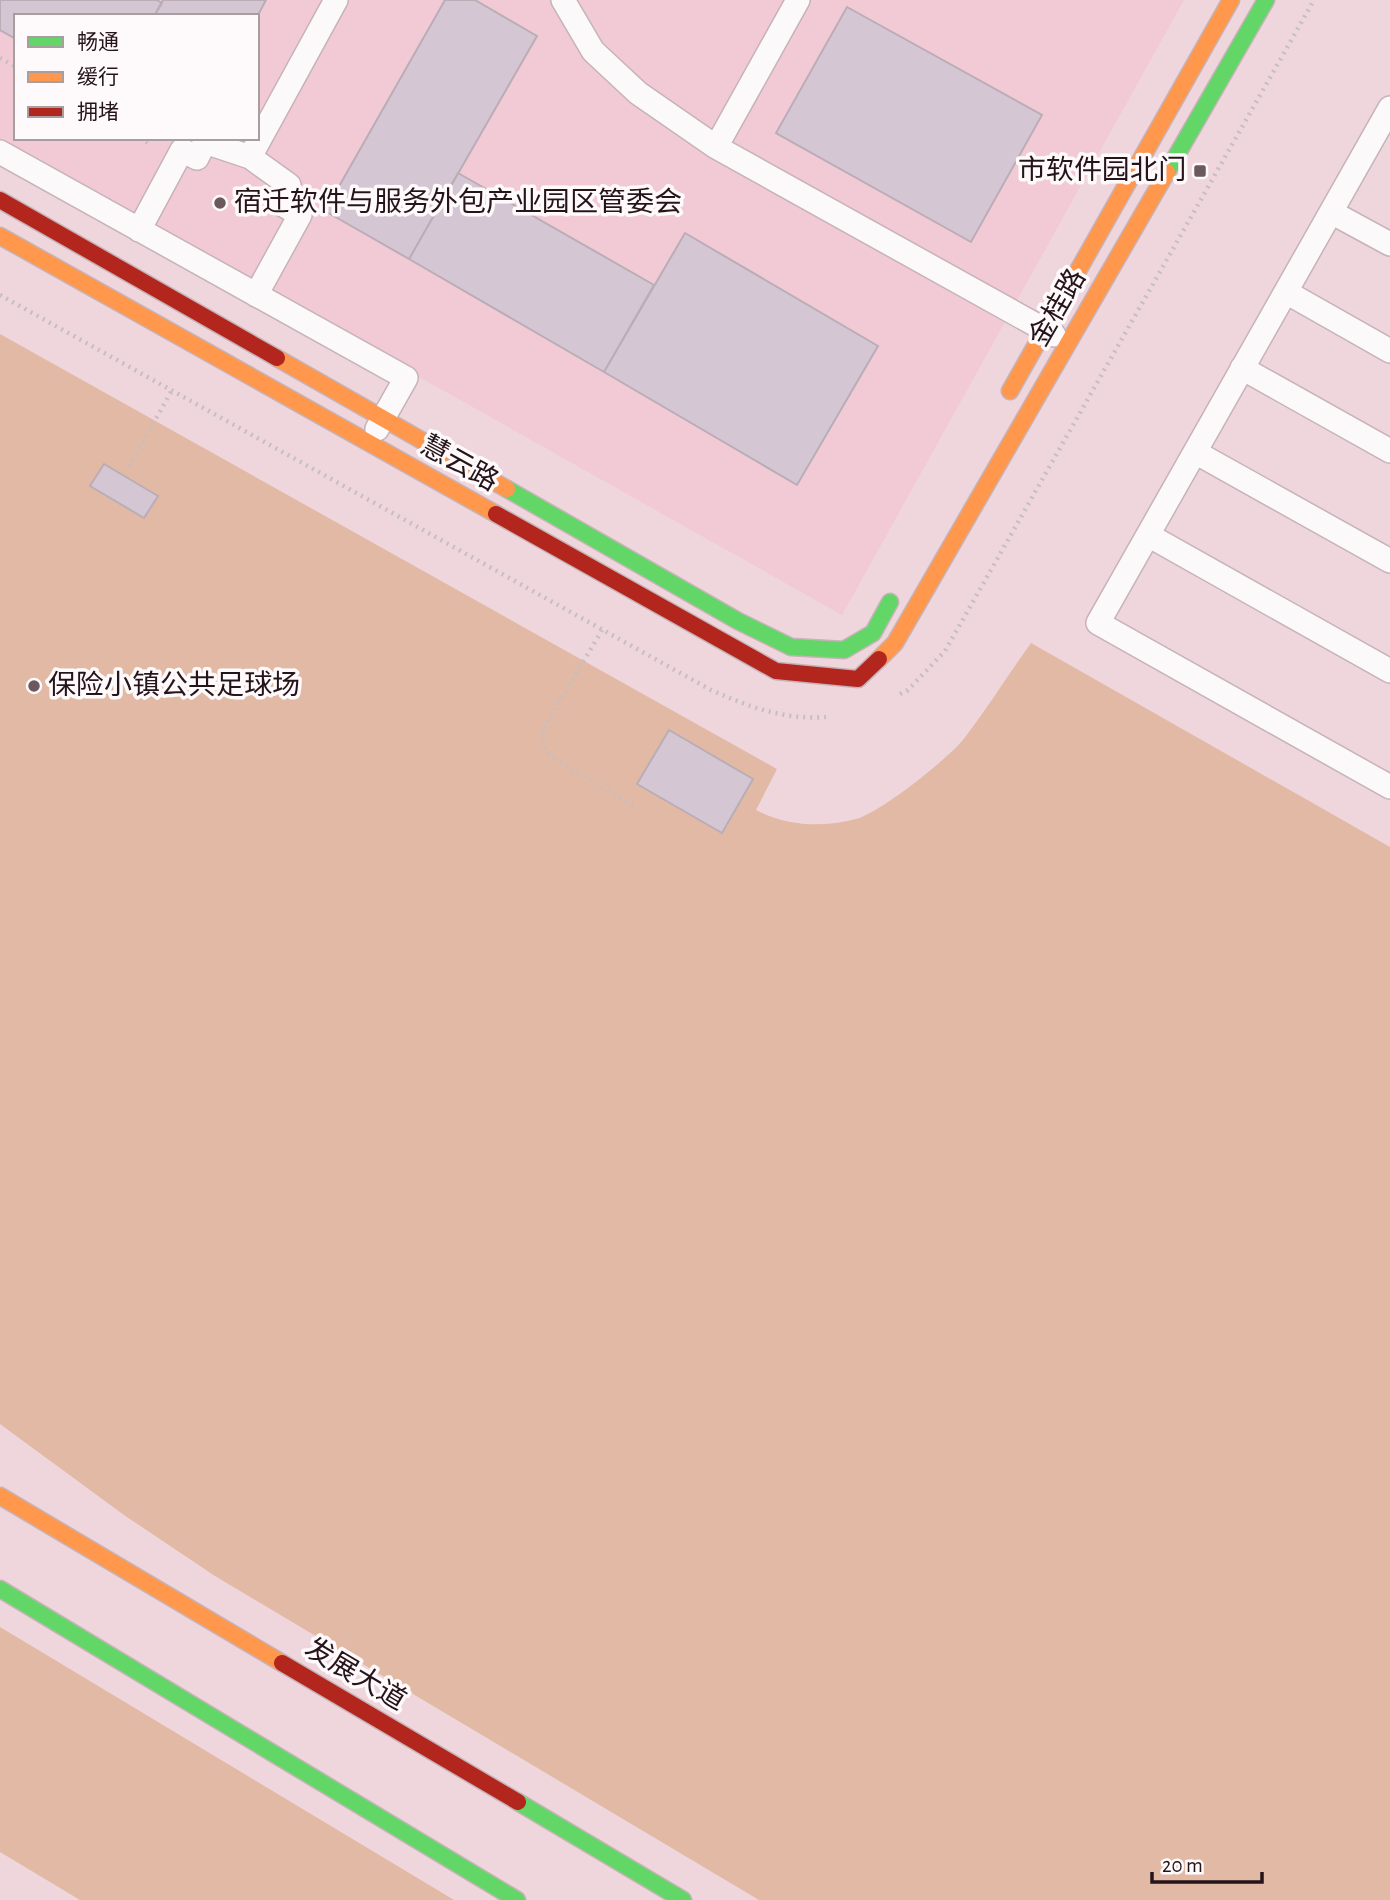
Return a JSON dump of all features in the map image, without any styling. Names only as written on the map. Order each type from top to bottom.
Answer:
[{"type":"street","name":"金桂路","points":[[1003,402],[1231,0]]},
{"type":"street","name":"金桂路","points":[[895,643],[1266,0]]},
{"type":"street","name":"慧云路","points":[[0,200],[738,621],[791,647],[844,650],[873,633],[900,584]]},
{"type":"street","name":"慧云路","points":[[0,236],[776,671],[858,679],[895,643]]},
{"type":"street","name":"发展大道","points":[[0,1496],[683,1900]]},
{"type":"street","points":[[0,1589],[517,1900]]},
{"type":"lane","points":[[250,157],[336,0]]},
{"type":"lane","points":[[564,0],[593,51],[638,93],[716,147],[1069,342]]},
{"type":"lane","points":[[716,147],[799,0]]},
{"type":"lane","points":[[1386,122],[1331,212],[1098,623],[1390,787]]},
{"type":"lane","points":[[139,230],[183,150],[197,158],[205,142],[250,157],[289,185],[280,203],[300,215],[256,295]]},
{"type":"lane","points":[[0,152],[406,378],[369,444]]},
{"type":"lane","points":[[1331,212],[1390,244]]},
{"type":"lane","points":[[1286,292],[1390,351]]},
{"type":"lane","points":[[1242,368],[1390,451]]},
{"type":"lane","points":[[1195,452],[1390,561]]},
{"type":"lane","points":[[1148,535],[1390,671]]},
{"type":"path","points":[[898,695],[908,690],[945,651],[1314,0]]},
{"type":"path","points":[[0,295],[711,690],[750,707],[799,719],[833,716]]},
{"type":"path","points":[[129,467],[172,390]]},
{"type":"path","points":[[603,630],[544,728],[542,738],[544,748],[554,758],[634,806]]},
{"type":"shaded area","points":[[0,0],[1184,0],[842,615],[0,141]]},
{"type":"shaded area","points":[[0,334],[777,769],[756,810],[768,815],[805,824],[830,824],[867,815],[896,797],[963,740],[1031,643],[1390,847],[1390,1900],[759,1900],[215,1576],[124,1515],[0,1424]]},
{"type":"shaded area","points":[[0,1627],[454,1900],[80,1900],[0,1852]]},
{"type":"building","points":[[0,0],[157,0],[162,3],[155,14],[14,14],[14,38],[0,30]]},
{"type":"building","points":[[163,0],[266,0],[259,14],[155,14]]},
{"type":"building","points":[[445,0],[475,0],[537,36],[409,259],[325,211]]},
{"type":"building","points":[[847,7],[1042,115],[971,242],[776,133]]},
{"type":"building","points":[[458,173],[654,285],[604,372],[409,259]]},
{"type":"building","points":[[685,233],[878,346],[797,485],[604,372]]},
{"type":"building","points":[[104,464],[158,496],[144,518],[90,486]]},
{"type":"building","points":[[669,730],[753,779],[722,833],[637,784]]},
{"type":"traffic: fast","points":[[1167,172],[1266,0]]},
{"type":"traffic: fast","points":[[507,489],[738,621],[791,647],[844,650],[873,633],[890,602]]},
{"type":"traffic: fast","points":[[0,1589],[517,1900]]},
{"type":"traffic: fast","points":[[518,1802],[683,1900]]},
{"type":"traffic: slow","points":[[1010,391],[1231,0]]},
{"type":"traffic: slow","points":[[879,659],[895,643],[1167,172]]},
{"type":"traffic: slow","points":[[0,236],[496,514]]},
{"type":"traffic: slow","points":[[277,358],[507,489]]},
{"type":"traffic: slow","points":[[0,1496],[282,1663]]},
{"type":"traffic: jam","points":[[0,200],[277,358]]},
{"type":"traffic: jam","points":[[496,514],[776,671],[858,679],[879,659]]},
{"type":"traffic: jam","points":[[282,1663],[518,1802]]},
{"type":"place","name":"市软件园北门","points":[[1200,171]]},
{"type":"place","name":"宿迁软件与服务外包产业园区管委会","points":[[220,203]]},
{"type":"place","name":"保险小镇公共足球场","points":[[34,686]]}]
